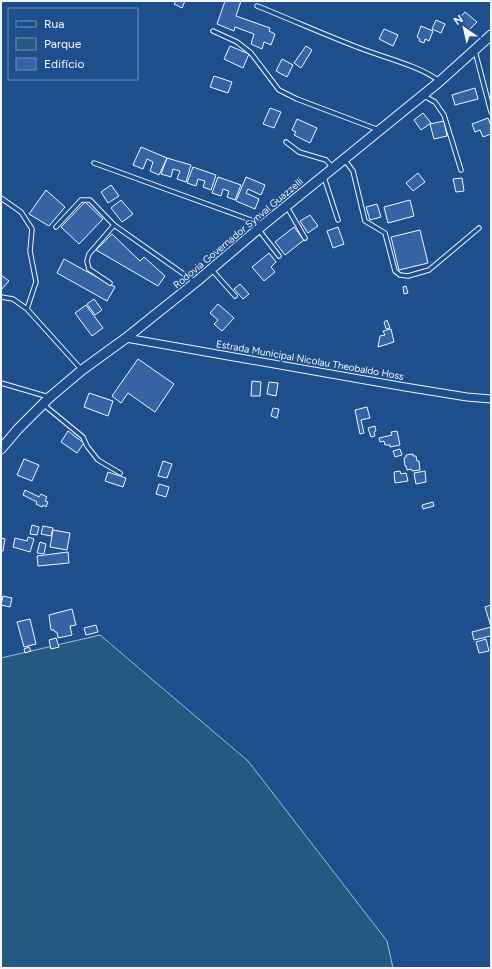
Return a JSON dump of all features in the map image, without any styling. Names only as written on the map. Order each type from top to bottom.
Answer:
[{"type":"main road","name":"Rodovia Governador Synval Guazzelli","points":[[1,449],[18,429],[50,397],[82,370],[126,338],[196,282],[286,206],[440,82],[491,35]]},
{"type":"street","name":"Estrada Municipal Nicolau Theobaldo Hoss","points":[[126,338],[413,389],[491,399]]},
{"type":"lane","points":[[257,6],[356,47],[418,69],[434,77],[440,82]]},
{"type":"lane","points":[[213,31],[237,42],[251,53],[279,90],[297,99],[380,130]]},
{"type":"lane","points":[[475,50],[491,112]]},
{"type":"lane","points":[[423,95],[435,102],[444,115],[461,170]]},
{"type":"lane","points":[[286,142],[299,152],[326,160],[333,168]]},
{"type":"lane","points":[[344,159],[352,171],[365,221],[386,233],[394,271],[400,275],[408,276],[429,270],[479,228]]},
{"type":"lane","points":[[94,163],[261,227],[279,256]]},
{"type":"lane","points":[[323,176],[338,220]]},
{"type":"lane","points":[[1,198],[21,212],[32,229],[30,251],[36,282],[27,309]]},
{"type":"lane","points":[[56,227],[81,200],[90,200],[114,225],[196,282]]},
{"type":"lane","points":[[286,206],[305,238]]},
{"type":"lane","points":[[110,283],[89,269],[87,261],[89,254],[114,225]]},
{"type":"lane","points":[[212,269],[235,296]]},
{"type":"lane","points":[[1,297],[13,299],[27,309],[82,370]]},
{"type":"lane","points":[[1,383],[50,397]]},
{"type":"lane","points":[[43,404],[83,437],[87,446],[98,460],[120,473]]},
{"type":"green space","points":[[100,635],[248,761],[387,941],[393,968],[1,968],[1,658]]},
{"type":"building","points":[[176,1],[185,1],[182,8],[174,4]]},
{"type":"building","points":[[225,1],[241,1],[236,16],[270,28],[269,31],[275,34],[271,45],[264,42],[262,49],[251,44],[254,34],[235,27],[234,31],[217,24]]},
{"type":"building","points":[[465,12],[477,22],[468,31],[457,21]]},
{"type":"building","points":[[436,20],[445,24],[441,33],[432,29]]},
{"type":"building","points":[[421,26],[433,31],[429,41],[425,39],[424,43],[419,41],[420,39],[417,37]]},
{"type":"building","points":[[384,29],[398,35],[393,46],[379,39]]},
{"type":"building","points":[[230,46],[249,54],[243,68],[224,59]]},
{"type":"building","points":[[306,46],[312,50],[301,68],[294,63]]},
{"type":"building","points":[[282,59],[293,65],[287,77],[276,71]]},
{"type":"building","points":[[214,76],[232,82],[228,93],[210,87]]},
{"type":"building","points":[[475,88],[478,99],[455,105],[452,95]]},
{"type":"building","points":[[270,108],[281,112],[274,128],[263,124]]},
{"type":"building","points":[[423,113],[431,123],[421,130],[414,120]]},
{"type":"building","points":[[488,118],[491,126],[491,134],[483,137],[480,130],[475,132],[472,124]]},
{"type":"building","points":[[297,119],[317,128],[310,143],[294,135],[296,132],[292,130]]},
{"type":"building","points":[[444,121],[447,136],[434,139],[430,124]]},
{"type":"building","points":[[141,147],[167,158],[159,175],[150,171],[153,162],[147,159],[143,169],[133,165]]},
{"type":"building","points":[[167,158],[191,165],[186,182],[177,179],[180,171],[173,169],[171,177],[161,174]]},
{"type":"building","points":[[193,167],[216,175],[211,190],[203,187],[205,181],[198,179],[196,186],[187,183]]},
{"type":"building","points":[[418,173],[425,182],[413,191],[406,183]]},
{"type":"building","points":[[218,177],[241,185],[235,200],[227,197],[229,191],[223,189],[221,196],[212,193]]},
{"type":"building","points":[[246,177],[265,185],[261,195],[248,189],[246,193],[259,199],[255,209],[236,201]]},
{"type":"building","points":[[462,178],[464,191],[456,192],[453,179]]},
{"type":"building","points":[[111,185],[119,196],[108,203],[101,192]]},
{"type":"building","points":[[46,190],[65,207],[49,226],[29,214]]},
{"type":"building","points":[[121,200],[133,214],[122,222],[111,208]]},
{"type":"building","points":[[410,200],[414,216],[388,223],[384,207]]},
{"type":"building","points":[[85,202],[103,219],[79,244],[61,227]]},
{"type":"building","points":[[377,204],[381,217],[370,220],[366,207]]},
{"type":"building","points":[[310,215],[318,226],[308,233],[300,221]]},
{"type":"building","points":[[294,227],[304,240],[285,255],[275,242]]},
{"type":"building","points":[[338,227],[344,244],[333,248],[327,231]]},
{"type":"building","points":[[420,230],[428,263],[399,270],[391,237]]},
{"type":"building","points":[[112,234],[140,261],[144,257],[165,276],[158,286],[96,250]]},
{"type":"building","points":[[269,253],[276,262],[271,267],[275,272],[264,281],[252,267]]},
{"type":"building","points":[[64,259],[115,287],[107,301],[57,273]]},
{"type":"building","points":[[1,275],[9,281],[1,290]]},
{"type":"building","points":[[240,284],[249,294],[243,299],[234,289]]},
{"type":"building","points":[[406,286],[408,293],[404,294],[403,287]]},
{"type":"building","points":[[94,299],[102,310],[95,315],[87,304]]},
{"type":"building","points":[[218,304],[234,318],[222,331],[214,324],[218,320],[210,313]]},
{"type":"building","points":[[86,305],[103,328],[92,336],[75,313]]},
{"type":"building","points":[[387,320],[390,328],[386,329],[384,322]]},
{"type":"building","points":[[391,329],[394,342],[378,347],[380,336],[385,335],[383,331]]},
{"type":"building","points":[[138,359],[174,384],[155,412],[128,393],[121,403],[112,396]]},
{"type":"building","points":[[252,381],[261,382],[260,396],[251,396]]},
{"type":"building","points":[[269,382],[278,383],[276,396],[267,394]]},
{"type":"building","points":[[89,393],[113,401],[108,416],[84,407]]},
{"type":"building","points":[[367,407],[370,418],[361,420],[364,433],[360,434],[355,410]]},
{"type":"building","points":[[273,408],[279,409],[277,418],[271,416]]},
{"type":"building","points":[[375,426],[375,436],[371,437],[368,428]]},
{"type":"building","points":[[68,431],[84,443],[77,453],[61,442]]},
{"type":"building","points":[[397,431],[400,445],[390,447],[390,445],[385,445],[384,441],[380,442],[379,438],[392,435],[391,432]]},
{"type":"building","points":[[400,449],[402,455],[395,457],[393,451]]},
{"type":"building","points":[[413,454],[413,456],[416,456],[417,461],[419,461],[420,470],[407,470],[405,466],[404,458],[406,455]]},
{"type":"building","points":[[24,459],[39,465],[32,481],[17,475]]},
{"type":"building","points":[[163,461],[172,464],[167,478],[158,476]]},
{"type":"building","points":[[400,471],[401,474],[406,473],[408,481],[395,483],[394,472]]},
{"type":"building","points":[[425,471],[426,482],[416,484],[414,473]]},
{"type":"building","points":[[108,472],[126,478],[123,487],[105,481]]},
{"type":"building","points":[[159,484],[169,487],[166,497],[156,494]]},
{"type":"building","points":[[25,490],[39,497],[41,494],[47,497],[45,501],[48,502],[46,507],[36,504],[37,502],[23,495]]},
{"type":"building","points":[[433,502],[434,506],[423,509],[422,505]]},
{"type":"building","points":[[32,525],[39,527],[37,535],[30,534]]},
{"type":"building","points":[[43,526],[53,528],[51,536],[41,534]]},
{"type":"building","points":[[53,530],[70,533],[67,550],[50,547]]},
{"type":"building","points":[[28,537],[34,539],[30,552],[13,547],[15,538],[27,541]]},
{"type":"building","points":[[1,538],[5,539],[3,551],[1,551]]},
{"type":"building","points":[[40,542],[46,544],[44,554],[37,553]]},
{"type":"building","points":[[68,552],[69,563],[38,566],[37,556]]},
{"type":"building","points":[[3,596],[12,598],[10,607],[1,605]]},
{"type":"building","points":[[491,605],[491,627],[485,607]]},
{"type":"building","points":[[72,609],[76,625],[70,626],[72,635],[58,638],[57,632],[51,630],[49,615]]},
{"type":"building","points":[[30,619],[36,644],[24,647],[17,622]]},
{"type":"building","points":[[96,625],[98,632],[86,635],[84,628]]},
{"type":"building","points":[[491,627],[491,636],[474,640],[472,632]]},
{"type":"building","points":[[56,638],[59,647],[51,649],[49,640]]},
{"type":"building","points":[[486,639],[489,651],[479,653],[476,642]]},
{"type":"building","points":[[29,647],[31,651],[25,653],[24,649]]}]
